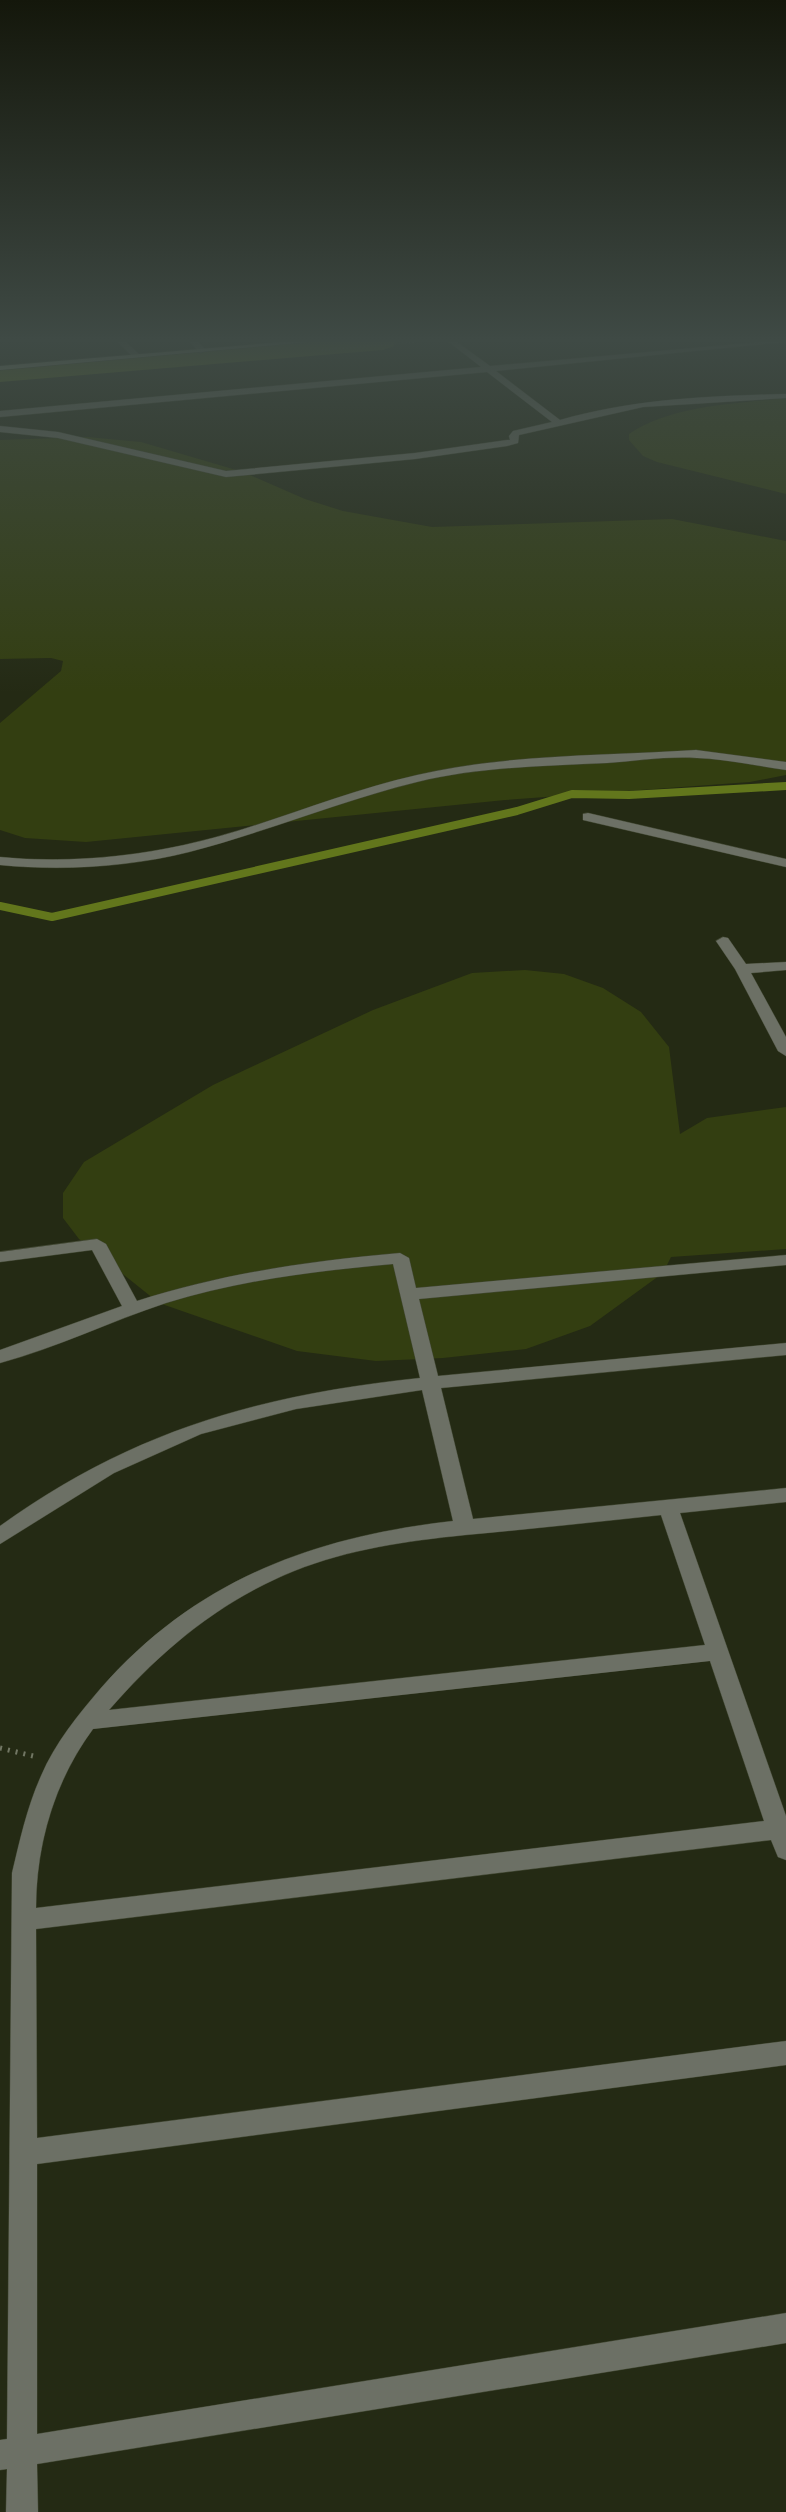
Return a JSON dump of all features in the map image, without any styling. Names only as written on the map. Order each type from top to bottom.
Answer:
[{"type":"street","points":[[162,459],[226,474],[381,459]]},
{"type":"street","points":[[0,861],[41,865],[133,858],[185,849],[229,838],[327,803],[419,778],[465,771],[550,762],[696,754],[786,766]]},
{"type":"street","points":[[589,817],[786,863]]},
{"type":"street","points":[[723,941],[742,969],[786,1051]]},
{"type":"street","points":[[742,969],[786,966]]},
{"type":"street","points":[[0,1257],[97,1244],[132,1307]]},
{"type":"street","points":[[0,1357],[132,1307],[216,1284],[329,1264],[400,1258],[465,1528]]},
{"type":"street","points":[[410,1294],[786,1260]]},
{"type":"street","points":[[0,1536],[32,1512],[94,1474],[151,1447],[223,1420],[353,1392],[786,1349]]},
{"type":"street","points":[[22,2512],[11,2454],[23,2153],[24,1873],[39,1815],[59,1762],[87,1721],[123,1676],[162,1639],[211,1602],[303,1559],[365,1541],[786,1495]]},
{"type":"street","points":[[23,1920],[782,1840],[668,1507]]},
{"type":"street","points":[[87,1721],[718,1653]]},
{"type":"street","points":[[23,2153],[786,2053]]},
{"type":"street","points":[[11,2454],[786,2328]]},
{"type":"green space","points":[[0,459],[200,459],[243,472],[305,499],[343,511],[432,527],[672,519],[786,541],[786,775],[750,782],[505,800],[86,842],[25,838],[0,830],[0,723],[61,671],[63,661],[51,658],[0,659]]},
{"type":"green space","points":[[651,459],[786,459],[786,494]]},
{"type":"green space","points":[[525,970],[564,974],[603,988],[641,1012],[669,1047],[680,1134],[707,1118],[786,1107],[786,1249],[671,1257],[663,1273],[590,1326],[526,1349],[443,1358],[376,1361],[297,1351],[159,1303],[79,1239],[63,1218],[63,1193],[84,1162],[213,1085],[373,1010],[472,973]]},
{"type":"waterway","points":[[0,906],[52,917],[517,811],[572,794],[629,795],[786,786]]}]
